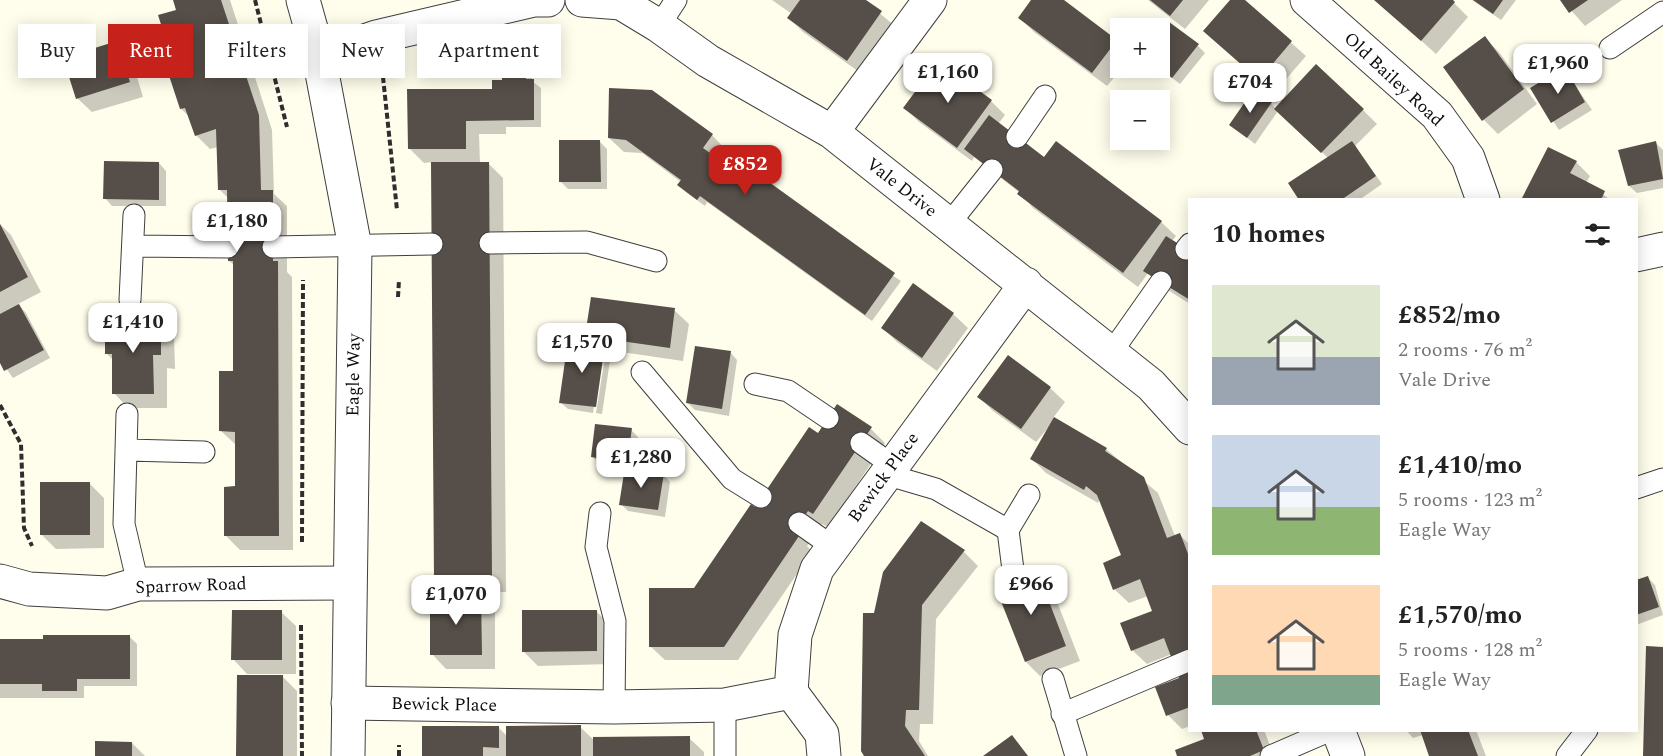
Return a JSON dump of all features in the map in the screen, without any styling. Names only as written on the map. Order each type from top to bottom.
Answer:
[{"type":"street","name":"Eagle Way","points":[[303,0],[319,57],[355,247],[348,756]]},
{"type":"street","points":[[319,57],[376,37],[484,6],[548,0]]},
{"type":"street","name":"Vale Drive","points":[[582,0],[621,3],[668,13],[708,61],[832,132],[1151,385],[1188,426]]},
{"type":"street","points":[[832,132],[930,0]]},
{"type":"street","name":"Old Bailey Road","points":[[1306,0],[1437,115],[1468,158],[1482,198]]},
{"type":"street","points":[[1638,255],[1663,249]]},
{"type":"street","name":"Bewick Place","points":[[348,703],[614,707],[725,705],[791,692],[795,635],[817,569],[1026,284]]},
{"type":"street","name":"Sparrow Road","points":[[0,581],[28,589],[106,593],[138,584],[349,583]]},
{"type":"street","points":[[791,692],[822,734],[824,756]]},
{"type":"street","points":[[1339,732],[1348,756]]},
{"type":"lane","points":[[1610,48],[1662,13]]},
{"type":"lane","points":[[1017,137],[1046,96]]},
{"type":"lane","points":[[949,224],[992,170]]},
{"type":"lane","points":[[130,300],[134,215]]},
{"type":"lane","points":[[490,243],[587,242],[656,261]]},
{"type":"lane","points":[[273,247],[432,244]]},
{"type":"lane","points":[[134,246],[228,247]]},
{"type":"lane","points":[[1111,353],[1161,282]]},
{"type":"lane","points":[[642,372],[732,479],[761,497]]},
{"type":"lane","points":[[755,384],[788,391],[828,418]]},
{"type":"lane","points":[[128,414],[124,524],[138,584]]},
{"type":"lane","points":[[861,443],[889,469],[936,489],[1008,530]]},
{"type":"lane","points":[[127,450],[204,452]]},
{"type":"lane","points":[[1638,487],[1663,479]]},
{"type":"lane","points":[[1013,570],[1008,530],[1029,495]]},
{"type":"lane","points":[[600,513],[596,547],[615,621],[614,707]]},
{"type":"lane","points":[[799,523],[833,547]]},
{"type":"lane","points":[[1062,714],[1188,661]]},
{"type":"lane","points":[[1053,679],[1076,756]]},
{"type":"lane","points":[[725,705],[725,756]]},
{"type":"lane","points":[[1270,756],[1326,732]]},
{"type":"lane","points":[[1567,756],[1585,732]]},
{"type":"path","points":[[301,622],[303,756]]},
{"type":"building","points":[[173,0],[221,0],[229,24],[205,24],[205,78],[247,78],[259,115],[261,190],[273,190],[273,261],[278,261],[279,536],[224,536],[224,487],[235,486],[235,432],[219,431],[219,371],[233,371],[233,261],[228,261],[227,190],[218,190],[216,129],[195,136],[185,108],[180,109],[170,78],[193,78],[193,24],[161,24],[158,15],[176,10]]},
{"type":"building","points":[[800,0],[866,0],[882,11],[847,61],[787,18]]},
{"type":"building","points":[[1031,0],[1064,0],[1110,35],[1110,49],[1092,73],[1018,18]]},
{"type":"building","points":[[1150,0],[1183,0],[1170,16]]},
{"type":"building","points":[[1230,0],[1245,0],[1292,41],[1259,80],[1203,31]]},
{"type":"building","points":[[1374,0],[1453,0],[1455,2],[1421,41]]},
{"type":"building","points":[[1473,0],[1503,0],[1493,14]]},
{"type":"building","points":[[1560,0],[1588,0],[1569,13]]},
{"type":"building","points":[[1170,23],[1199,44],[1172,78],[1170,76]]},
{"type":"building","points":[[1485,36],[1524,89],[1482,121],[1443,67]]},
{"type":"building","points":[[108,44],[108,78],[129,78],[130,82],[76,99],[69,78],[96,78],[96,48]]},
{"type":"building","points":[[938,61],[992,100],[957,148],[903,108]]},
{"type":"building","points":[[1316,64],[1364,109],[1321,153],[1274,109]]},
{"type":"building","points":[[1565,67],[1585,102],[1551,123],[1530,88]]},
{"type":"building","points":[[502,78],[534,79],[534,120],[466,121],[466,149],[408,149],[407,89],[492,89],[492,80],[502,80]]},
{"type":"building","points":[[609,88],[652,90],[713,134],[703,148],[724,163],[730,154],[895,273],[865,315],[700,196],[697,200],[677,185],[681,180],[626,140],[608,138]]},
{"type":"building","points":[[1254,89],[1272,102],[1247,138],[1229,125]]},
{"type":"building","points":[[989,115],[1044,157],[1056,141],[1162,221],[1123,273],[1017,194],[1019,191],[964,149]]},
{"type":"building","points":[[559,140],[600,140],[601,182],[559,182]]},
{"type":"building","points":[[1352,141],[1376,176],[1344,198],[1298,198],[1288,183]]},
{"type":"building","points":[[1656,141],[1663,179],[1628,186],[1618,150]]},
{"type":"building","points":[[1548,147],[1577,161],[1570,173],[1605,191],[1602,198],[1522,198]]},
{"type":"building","points":[[104,161],[159,162],[159,200],[103,199]]},
{"type":"building","points":[[431,162],[489,162],[492,579],[434,579]]},
{"type":"building","points":[[0,224],[28,277],[0,292]]},
{"type":"building","points":[[1166,236],[1188,250],[1188,299],[1143,271]]},
{"type":"building","points":[[913,283],[954,313],[922,358],[881,328]]},
{"type":"building","points":[[591,297],[675,308],[670,348],[585,336]]},
{"type":"building","points":[[19,304],[44,350],[4,371],[0,363],[0,314]]},
{"type":"building","points":[[105,320],[161,320],[161,355],[153,355],[154,394],[112,394],[112,354],[105,354]]},
{"type":"building","points":[[568,340],[605,345],[596,407],[559,403]]},
{"type":"building","points":[[695,346],[731,351],[722,409],[686,403]]},
{"type":"building","points":[[1008,355],[1051,387],[1021,429],[977,397]]},
{"type":"building","points":[[837,404],[872,427],[813,514],[808,511],[793,533],[799,536],[724,647],[649,647],[649,588],[694,588],[751,504],[755,507],[809,427],[818,433]]},
{"type":"building","points":[[1054,417],[1107,448],[1105,451],[1144,477],[1167,538],[1180,533],[1188,554],[1188,708],[1166,716],[1155,687],[1179,678],[1164,638],[1131,651],[1120,623],[1152,611],[1140,579],[1113,590],[1103,563],[1121,555],[1097,495],[1086,486],[1084,490],[1030,459]]},
{"type":"building","points":[[595,424],[632,428],[627,463],[591,457]]},
{"type":"building","points":[[625,467],[664,473],[658,510],[619,505]]},
{"type":"building","points":[[40,482],[90,482],[90,535],[40,535]]},
{"type":"building","points":[[921,521],[965,550],[922,605],[919,710],[906,710],[905,726],[925,756],[864,756],[861,751],[863,613],[874,613],[883,572]]},
{"type":"building","points":[[1037,570],[1066,646],[1025,662],[995,586]]},
{"type":"building","points":[[1648,576],[1659,607],[1638,614],[1638,579]]},
{"type":"building","points":[[481,596],[482,655],[430,655],[430,597]]},
{"type":"building","points":[[232,610],[282,610],[282,660],[231,660]]},
{"type":"building","points":[[522,610],[597,610],[597,651],[522,652]]},
{"type":"building","points":[[43,635],[130,635],[130,679],[77,679],[77,691],[42,691],[42,684],[0,684],[0,639],[43,639]]},
{"type":"building","points":[[1646,646],[1663,647],[1663,756],[1643,756]]},
{"type":"building","points":[[237,675],[283,675],[283,756],[236,756]]},
{"type":"building","points":[[581,725],[581,756],[506,756],[506,726]]},
{"type":"building","points":[[422,726],[499,726],[499,748],[483,747],[483,756],[422,756]]},
{"type":"building","points":[[1202,732],[1257,732],[1264,750],[1250,756],[1177,756],[1175,750],[1204,739]]},
{"type":"building","points":[[1421,732],[1469,732],[1478,756],[1429,756]]},
{"type":"building","points":[[1012,735],[1028,756],[983,756]]},
{"type":"building","points":[[690,736],[690,756],[593,756],[593,737]]},
{"type":"building","points":[[95,741],[132,742],[132,756],[95,756]]}]
